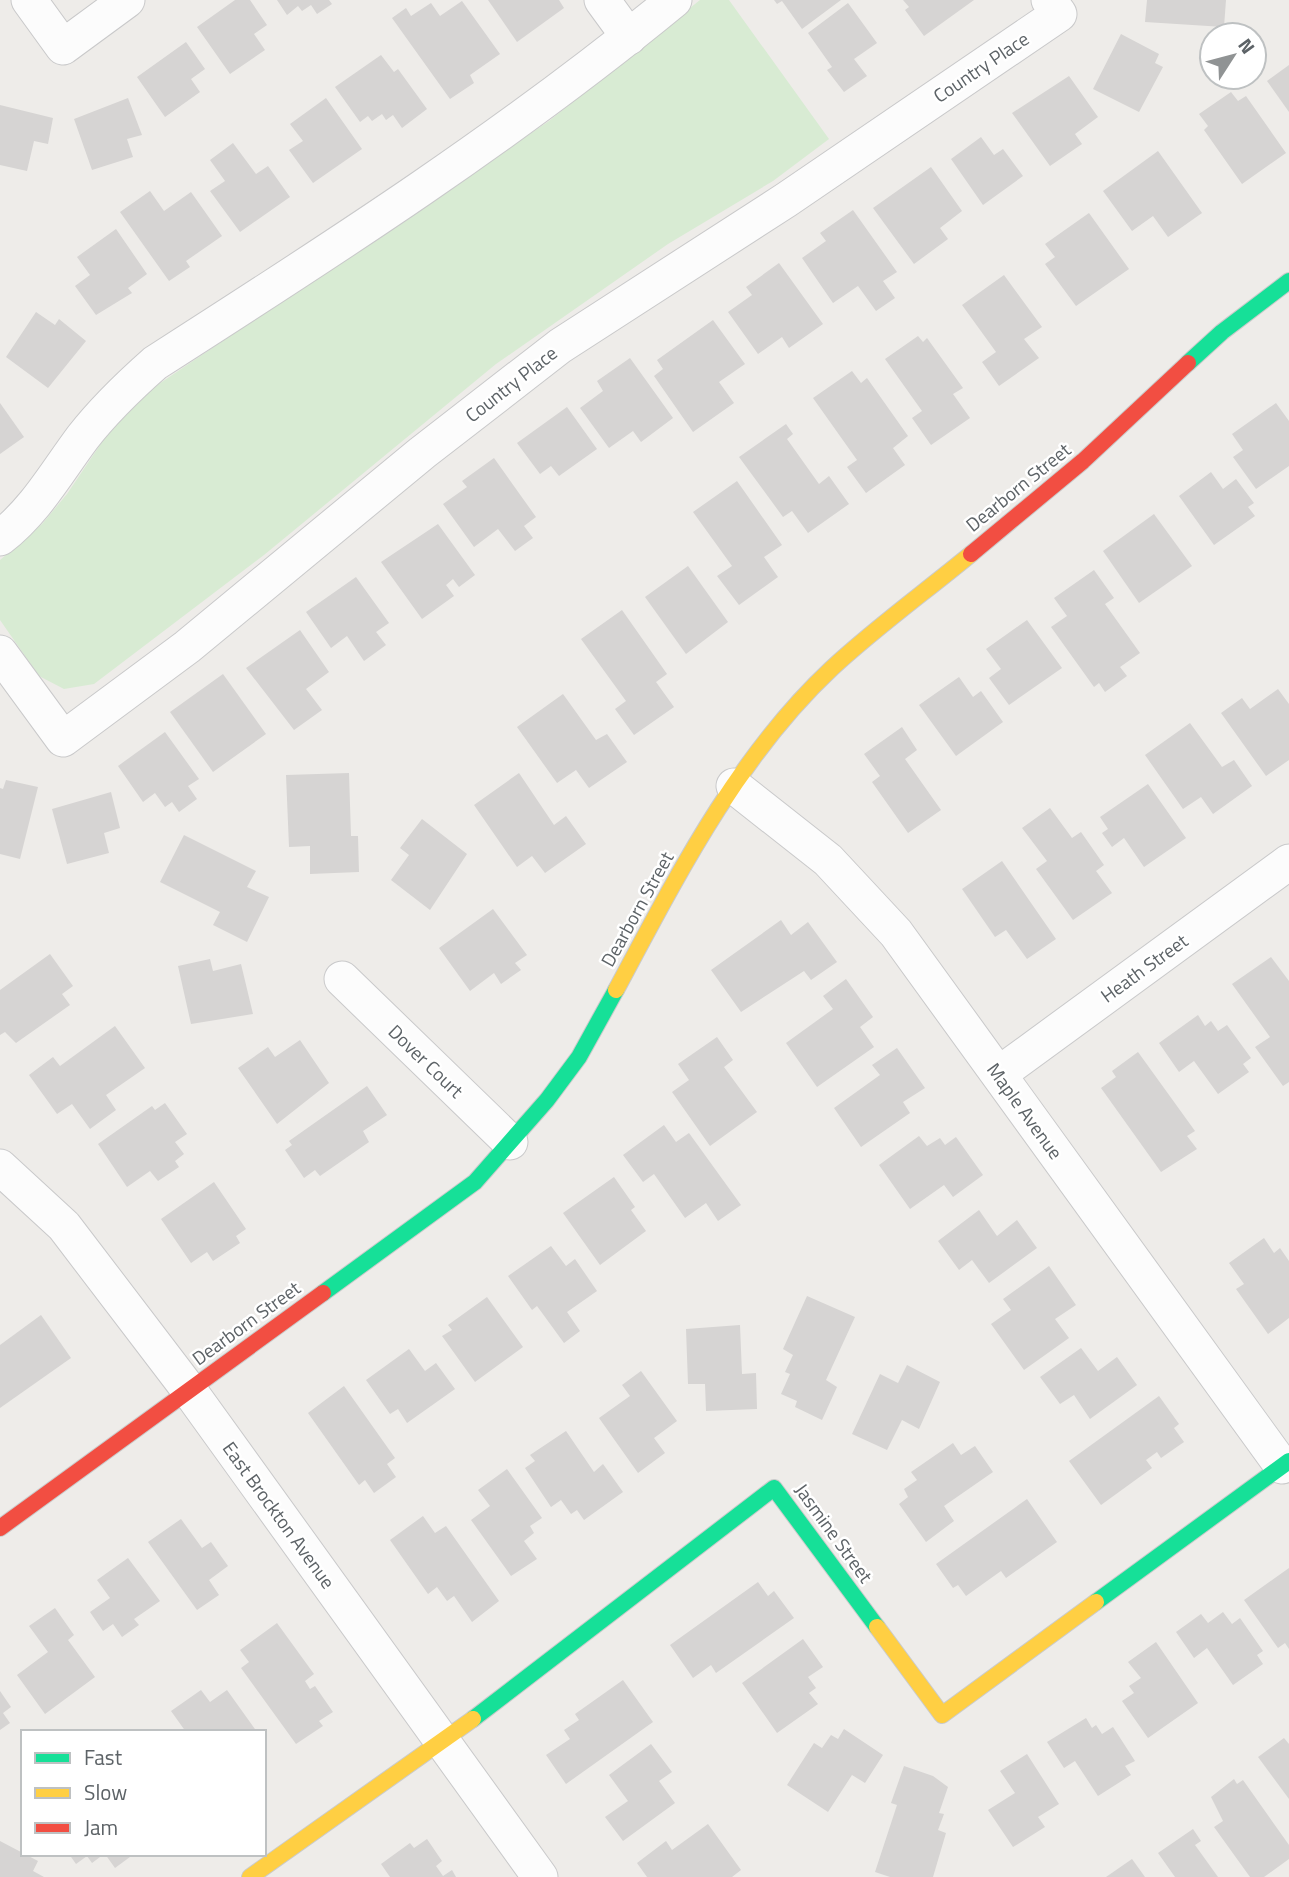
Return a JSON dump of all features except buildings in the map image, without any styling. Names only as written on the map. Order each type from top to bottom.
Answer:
[{"type":"street","points":[[29,0],[63,47],[127,0]]},
{"type":"street","points":[[602,0],[629,37]]},
{"type":"street","points":[[0,538],[39,502],[83,437],[123,391],[155,363],[384,216],[529,114],[674,0]]},
{"type":"street","name":"Country Place","points":[[0,653],[63,739],[187,647],[422,453],[560,346],[786,200],[1059,14],[1049,0]]},
{"type":"street","name":"Dearborn Street","points":[[0,1528],[465,1189],[510,1142],[579,1057],[680,871],[734,786],[778,726],[831,669],[1083,461],[1222,332],[1289,281]]},
{"type":"street","name":"Maple Avenue","points":[[734,786],[828,860],[862,895],[934,983],[1285,1463]]},
{"type":"street","name":"Heath Street","points":[[999,1074],[1289,862]]},
{"type":"street","name":"Dover Court","points":[[342,979],[510,1142]]},
{"type":"street","name":"East Brockton Avenue","points":[[0,1167],[64,1226],[189,1391],[540,1877]]},
{"type":"street","name":"Jasmine Street","points":[[250,1877],[443,1742],[774,1488],[942,1715],[1285,1463]]},
{"type":"green space","points":[[700,0],[729,0],[829,139],[773,181],[668,244],[496,364],[264,555],[94,684],[64,689],[39,676],[0,620],[0,560],[42,524],[67,494],[112,427],[144,394],[549,121]]},
{"type":"traffic: fast","points":[[1188,363],[1222,332],[1289,281]]},
{"type":"traffic: fast","points":[[323,1293],[475,1182],[547,1100],[579,1057],[616,990]]},
{"type":"traffic: fast","points":[[1096,1602],[1289,1461]]},
{"type":"traffic: fast","points":[[473,1719],[774,1488],[877,1627]]},
{"type":"traffic: slow","points":[[616,990],[711,820],[766,741],[797,703],[831,669],[971,554]]},
{"type":"traffic: slow","points":[[877,1627],[942,1715],[1096,1602]]},
{"type":"traffic: slow","points":[[250,1877],[473,1719]]},
{"type":"traffic: jam","points":[[971,554],[1083,461],[1188,363]]},
{"type":"traffic: jam","points":[[0,1528],[323,1293]]}]
